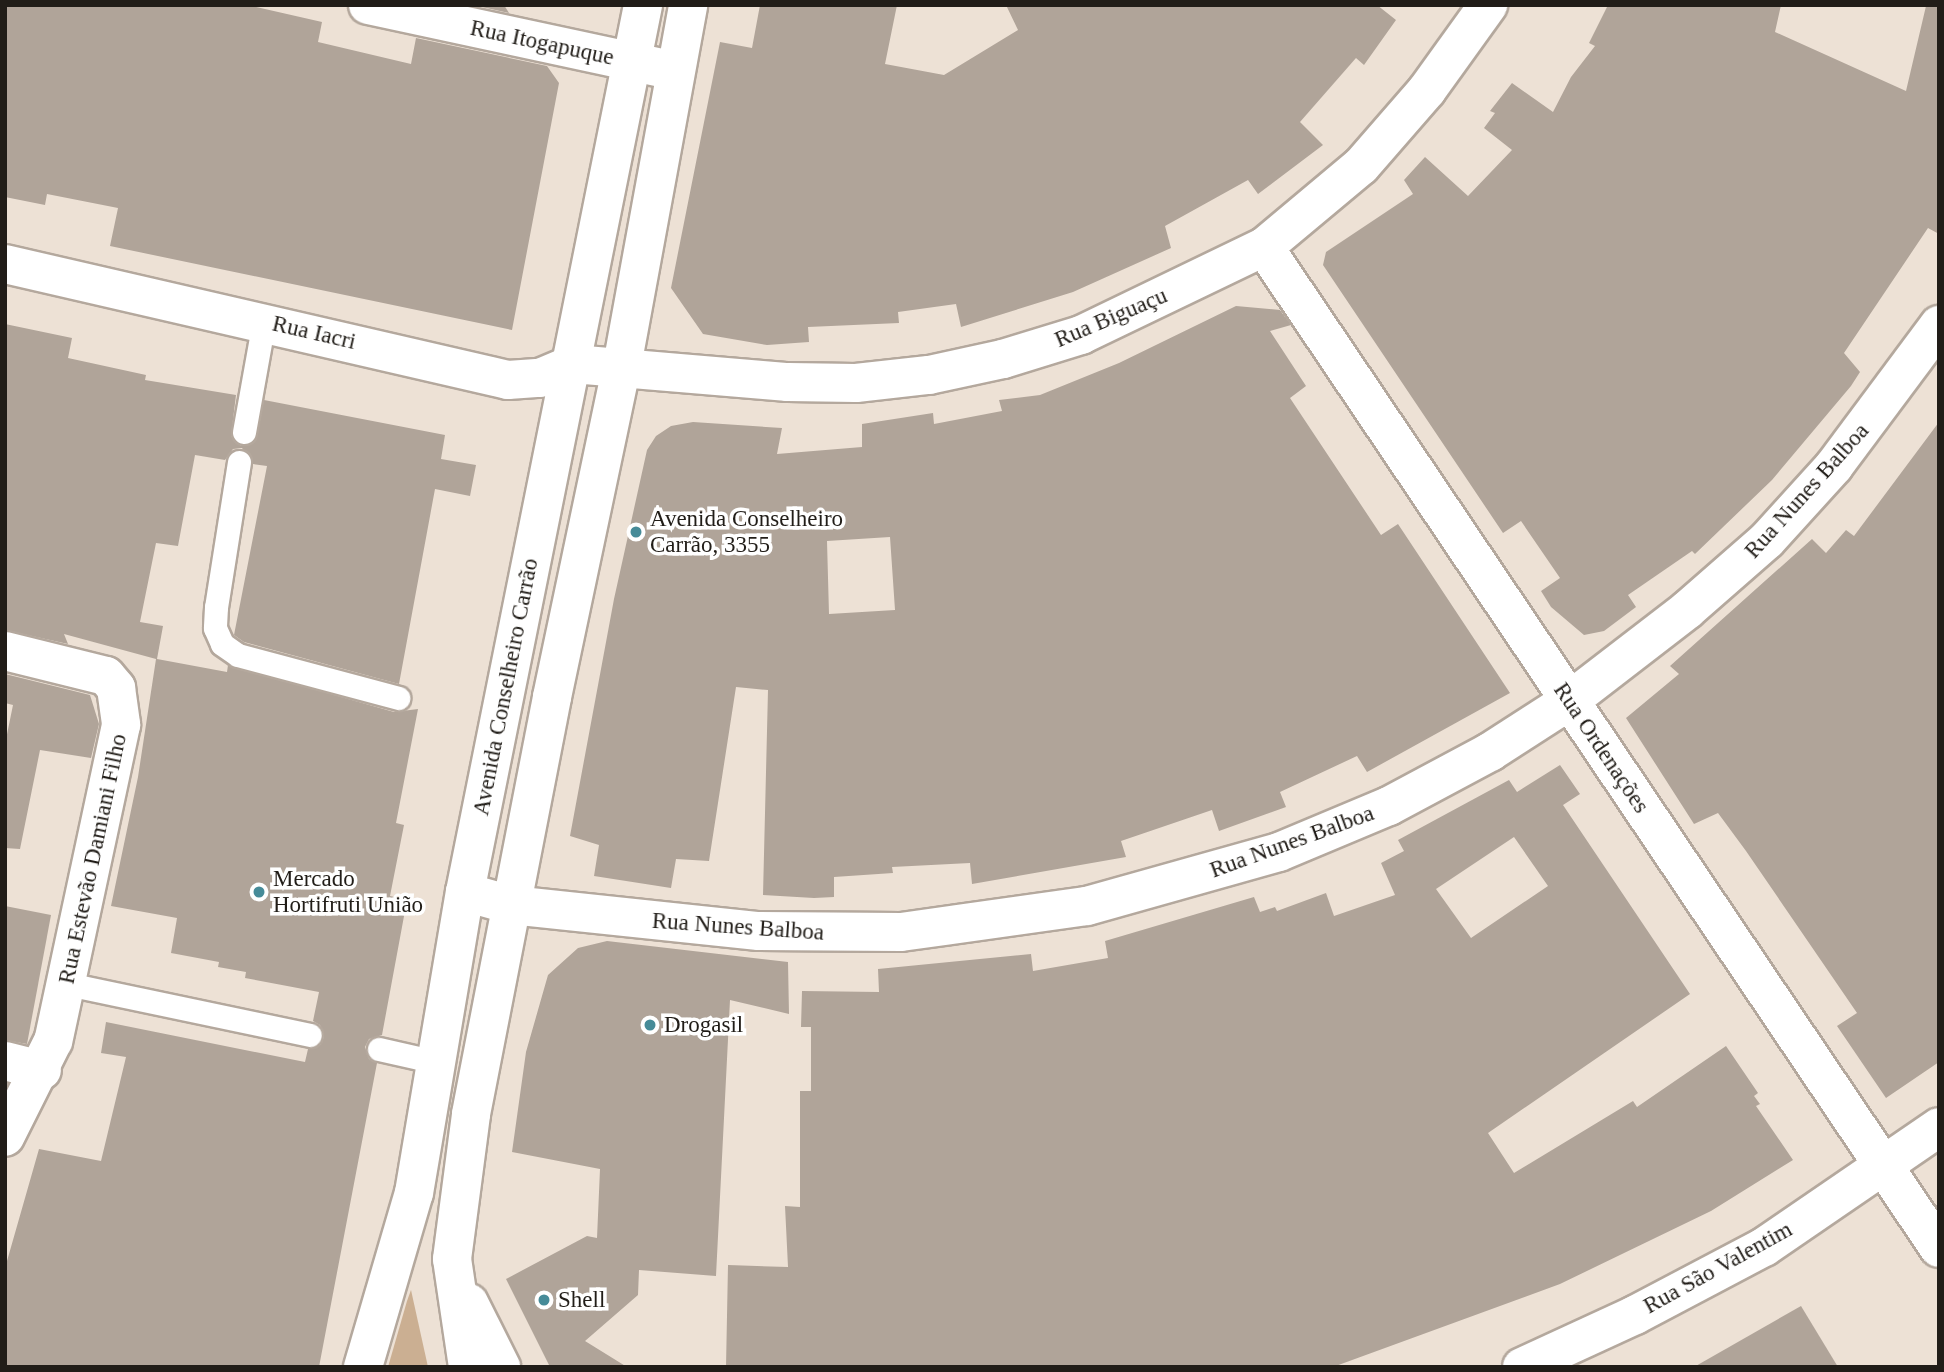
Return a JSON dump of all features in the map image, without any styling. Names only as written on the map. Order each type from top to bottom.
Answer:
[{"type":"street","name":"Rua Itogapuque","points":[[368,5],[675,71]]},
{"type":"street","name":"Avenida Conselheiro Carrão","points":[[363,1367],[414,1193],[465,892],[643,5]]},
{"type":"street","name":"Avenida Conselheiro Carrão","points":[[468,1367],[452,1259],[471,1115],[511,905],[622,366],[688,5]]},
{"type":"street","name":"Rua Biguaçu","points":[[622,366],[788,382],[856,383],[929,375],[1003,359],[1081,335],[1264,247],[1361,166],[1427,90],[1488,5]]},
{"type":"street","name":"Rua Ordenações","points":[[1264,247],[1939,1248]]},
{"type":"street","name":"Rua Iacri","points":[[5,264],[264,321],[508,380],[540,378],[573,364],[622,366]]},
{"type":"street","name":"Rua Nunes Balboa","points":[[465,892],[511,905],[759,931],[834,934],[963,925],[1087,906],[1279,852],[1389,806],[1490,752],[1569,701],[1687,610],[1767,540],[1834,466],[1939,325]]},
{"type":"street","name":"Rua Estevão Damiani Filho","points":[[5,651],[106,676],[120,704],[121,725],[68,984],[42,1070],[5,1137]]},
{"type":"street","points":[[5,1061],[42,1070]]},
{"type":"street","name":"Rua São Valentim","points":[[1522,1367],[1636,1315],[1764,1247],[1939,1127]]},
{"type":"street","points":[[452,1259],[477,1323],[501,1367]]},
{"type":"lane","points":[[244,432],[264,321]]},
{"type":"lane","points":[[239,462],[216,607],[215,628],[222,644],[238,655],[398,698]]},
{"type":"lane","points":[[68,984],[310,1035]]},
{"type":"lane","points":[[379,1049],[436,1062]]},
{"type":"shaded area","points":[[411,1290],[428,1367],[388,1367],[407,1301]]},
{"type":"building","points":[[5,5],[248,5],[322,22],[318,42],[411,64],[416,38],[547,66],[559,83],[512,330],[110,246],[118,208],[47,194],[45,205],[5,197]]},
{"type":"building","points":[[473,5],[504,5],[509,13]]},
{"type":"building","points":[[760,5],[897,5],[885,64],[944,75],[1018,30],[1006,5],[1377,5],[1396,20],[1364,65],[1356,58],[1300,122],[1323,145],[1258,194],[1248,180],[1165,226],[1171,248],[1073,292],[961,327],[956,304],[898,312],[899,323],[808,327],[809,342],[767,345],[703,334],[671,288],[720,42],[752,48]]},
{"type":"building","points":[[1608,5],[1781,5],[1775,32],[1906,91],[1926,6],[1939,7],[1939,234],[1928,228],[1844,353],[1860,372],[1851,386],[1772,480],[1695,554],[1692,551],[1628,595],[1636,607],[1604,631],[1584,635],[1551,607],[1541,591],[1560,578],[1521,521],[1503,533],[1323,265],[1326,252],[1413,194],[1404,180],[1425,157],[1468,196],[1512,150],[1484,128],[1495,113],[1490,111],[1512,83],[1553,112],[1571,77],[1595,46],[1589,43]]},
{"type":"building","points":[[1236,306],[1280,310],[1291,325],[1270,331],[1306,386],[1290,398],[1381,535],[1398,524],[1510,693],[1367,772],[1357,756],[1280,792],[1286,807],[1219,831],[1212,810],[1121,841],[1126,857],[972,884],[970,863],[892,867],[893,873],[834,877],[834,897],[814,898],[763,895],[768,690],[736,687],[709,861],[676,859],[671,888],[594,876],[599,845],[570,836],[614,599],[647,450],[656,436],[671,426],[693,422],[782,428],[777,454],[862,447],[862,424],[933,413],[934,424],[1002,411],[999,400],[1040,395],[1119,363]],"holes":[[[890,537],[895,610],[829,614],[827,541]]]},
{"type":"building","points":[[5,324],[72,338],[68,358],[146,375],[145,380],[236,395],[231,436],[241,446],[255,440],[264,400],[445,435],[441,459],[476,465],[470,496],[435,489],[399,684],[244,642],[234,635],[267,466],[253,464],[242,448],[233,449],[225,460],[195,455],[178,546],[156,543],[140,622],[163,626],[157,659],[227,672],[228,665],[394,712],[418,709],[396,823],[404,825],[390,896],[407,900],[382,1035],[369,1039],[365,1047],[369,1059],[377,1063],[319,1367],[5,1367],[5,1268],[39,1149],[101,1161],[126,1057],[101,1053],[106,1022],[305,1062],[308,1049],[320,1045],[324,1037],[320,1025],[313,1021],[319,992],[245,978],[246,972],[218,967],[219,962],[171,953],[177,918],[111,906],[138,777],[156,659],[64,634],[68,644],[5,630]]},
{"type":"building","points":[[1939,422],[1939,1062],[1886,1098],[1837,1026],[1857,1013],[1718,813],[1694,824],[1626,718],[1679,674],[1670,666],[1812,539],[1826,553],[1846,530],[1854,536]]},
{"type":"building","points":[[5,674],[90,695],[99,724],[91,758],[40,750],[20,849],[5,848],[5,744],[13,705],[5,703]]},
{"type":"building","points":[[1560,765],[1580,794],[1563,805],[1690,994],[1488,1133],[1514,1173],[1633,1101],[1637,1107],[1726,1046],[1758,1093],[1754,1096],[1760,1104],[1756,1106],[1793,1160],[1711,1211],[1560,1284],[1333,1367],[726,1367],[728,1265],[788,1267],[785,1206],[800,1207],[800,1091],[811,1091],[811,1027],[801,1027],[802,991],[879,992],[878,969],[1031,954],[1033,971],[1108,958],[1105,941],[1254,897],[1260,912],[1275,907],[1277,911],[1326,893],[1334,916],[1395,895],[1381,863],[1404,851],[1398,840],[1509,780],[1517,792]],"holes":[[[1514,837],[1548,886],[1471,938],[1436,889]]]},
{"type":"building","points":[[5,906],[51,915],[27,1044],[5,1040]]},
{"type":"building","points":[[607,941],[788,962],[789,1014],[730,1000],[716,1276],[639,1270],[638,1295],[585,1341],[627,1367],[550,1367],[506,1279],[587,1236],[597,1238],[600,1169],[512,1152],[526,1052],[548,975],[578,948]]},
{"type":"building","points":[[1801,1306],[1838,1367],[1694,1367]]},
{"type":"place","name":"Avenida Conselheiro Carrão, 3355","points":[[636,532]]},
{"type":"place","name":"Mercado Hortifruti União","points":[[259,892]]},
{"type":"place","name":"Drogasil","points":[[650,1025]]},
{"type":"place","name":"Shell","points":[[544,1300]]}]
